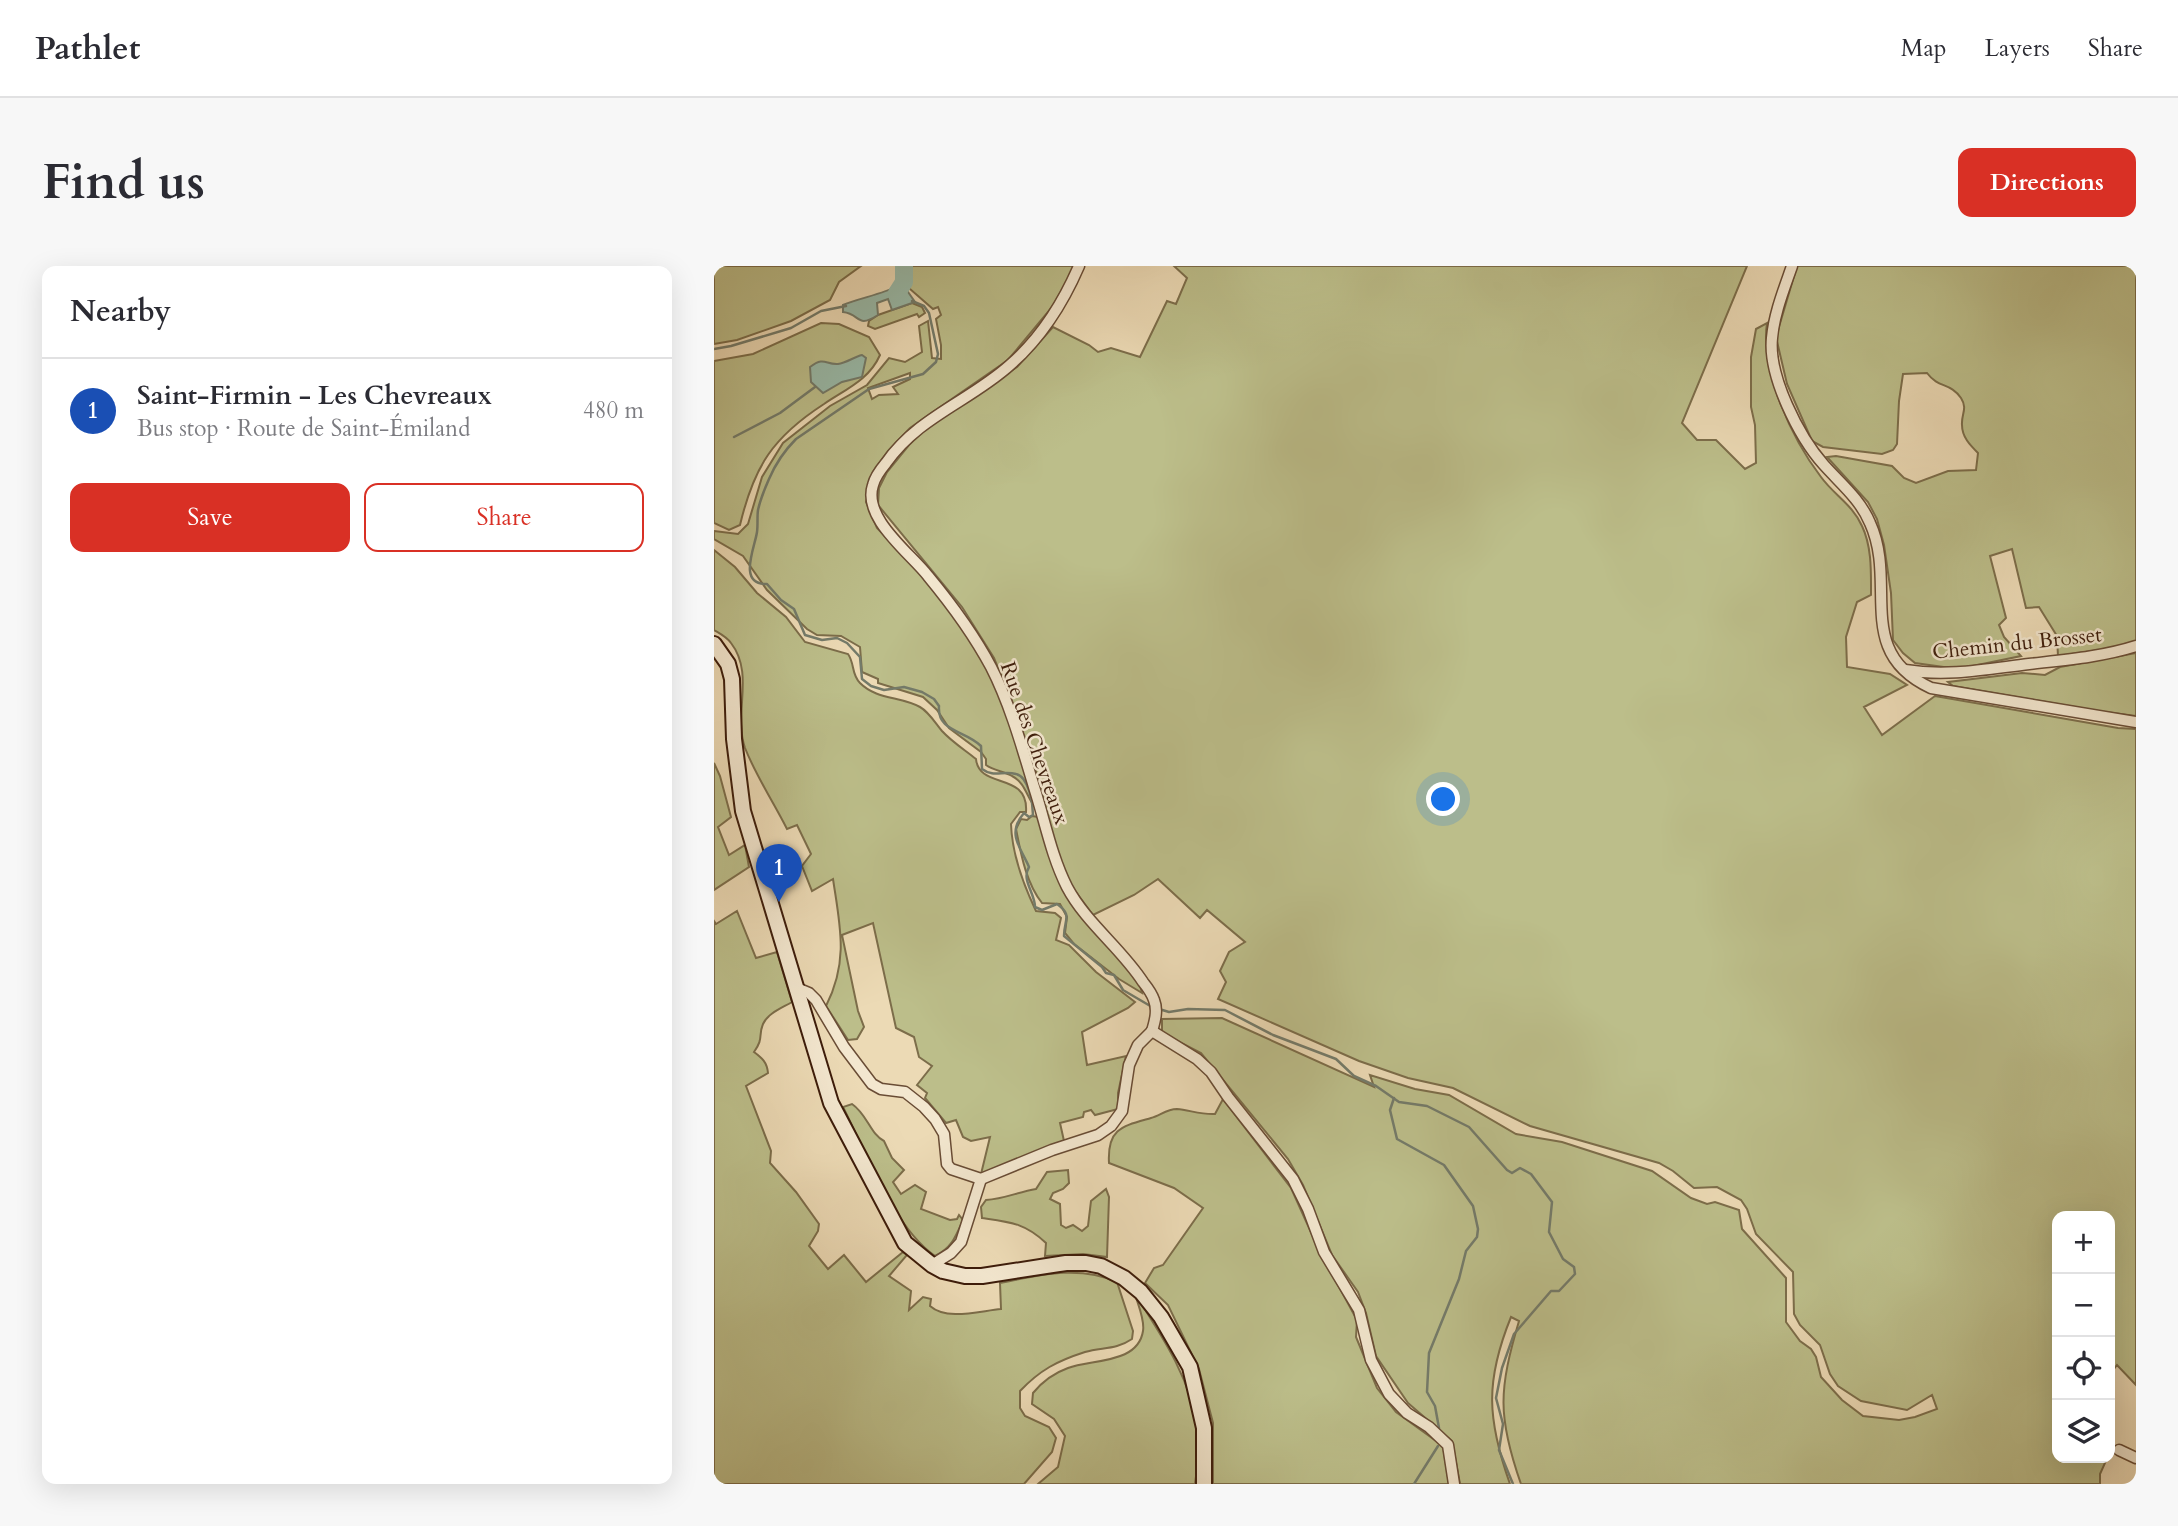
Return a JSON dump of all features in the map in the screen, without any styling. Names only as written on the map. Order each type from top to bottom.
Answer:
[{"type":"main road","points":[[714,644],[728,664],[732,679],[734,739],[743,811],[831,1103],[905,1243],[932,1265],[964,1276],[982,1276],[1066,1263],[1086,1263],[1101,1266],[1124,1278],[1141,1292],[1161,1317],[1190,1367],[1204,1428],[1204,1484]]},
{"type":"street","name":"Rue des Chevreaux","points":[[1079,266],[1067,293],[1051,318],[1010,365],[919,426],[902,442],[873,485],[872,505],[881,523],[952,606],[992,668],[1035,789],[1051,850],[1067,887],[1077,904],[1139,975],[1155,1003],[1156,1015],[1152,1031]]},
{"type":"street","points":[[1791,266],[1771,340],[1773,359],[1791,413],[1805,437],[1822,463],[1860,503],[1871,524],[1879,553],[1884,631],[1892,657],[1916,681],[1931,688],[2136,722]]},
{"type":"street","name":"Chemin du Brosset","points":[[1902,669],[1952,675],[2097,655],[2136,646]]},
{"type":"street","points":[[797,988],[809,993],[824,1010],[844,1047],[872,1084],[881,1089],[905,1092],[935,1119],[944,1134],[947,1164],[951,1169],[981,1179],[1052,1150],[1098,1135],[1111,1126],[1122,1111],[1133,1055],[1138,1045],[1152,1031],[1197,1059],[1211,1072],[1293,1179],[1324,1252],[1359,1310],[1371,1360],[1389,1394],[1407,1413],[1429,1427],[1448,1445],[1454,1484]]},
{"type":"street","points":[[932,1265],[951,1254],[961,1242],[981,1179]]},
{"type":"street","points":[[2119,1450],[2136,1458]]},
{"type":"green space","points":[[714,266],[861,266],[839,282],[830,300],[791,321],[737,340],[714,344]]},
{"type":"green space","points":[[902,266],[1075,266],[1053,306],[1008,360],[910,428],[888,451],[873,472],[866,502],[877,528],[921,574],[955,616],[991,673],[1018,747],[1036,808],[1017,779],[986,765],[986,759],[981,752],[949,728],[937,710],[923,697],[878,683],[878,679],[862,672],[860,647],[841,636],[817,635],[807,629],[767,590],[743,556],[714,539],[714,531],[738,534],[748,524],[762,477],[783,443],[830,406],[867,385],[889,358],[905,362],[922,352],[919,326],[928,321],[932,358],[941,359],[936,319],[941,315],[938,307],[933,309],[910,289]],"holes":[[[910,373],[910,379],[893,387],[898,394],[879,395],[872,399],[868,388]]]},
{"type":"green space","points":[[1174,266],[1747,266],[1682,423],[1697,440],[1716,440],[1745,469],[1756,463],[1755,425],[1751,407],[1751,357],[1756,329],[1767,323],[1768,362],[1780,404],[1789,424],[1821,477],[1858,519],[1868,542],[1871,595],[1857,602],[1846,637],[1847,667],[1890,674],[1907,685],[1864,707],[1882,735],[1935,696],[2136,729],[2136,1385],[2117,1365],[2115,1368],[2115,1211],[2052,1211],[2052,1463],[2105,1463],[2100,1474],[2100,1484],[1521,1484],[1505,1420],[1505,1385],[1519,1321],[1511,1317],[1497,1361],[1492,1400],[1497,1439],[1510,1484],[1460,1484],[1452,1441],[1408,1403],[1376,1356],[1358,1292],[1332,1255],[1303,1185],[1288,1159],[1201,1053],[1162,1033],[1162,1019],[1222,1018],[1374,1087],[1370,1075],[1415,1089],[1449,1095],[1516,1134],[1562,1142],[1652,1171],[1691,1198],[1739,1210],[1742,1229],[1786,1278],[1786,1322],[1800,1341],[1811,1349],[1821,1377],[1842,1400],[1863,1416],[1899,1420],[1937,1409],[1932,1395],[1907,1410],[1861,1401],[1838,1386],[1830,1374],[1820,1345],[1800,1325],[1794,1314],[1793,1272],[1756,1234],[1741,1200],[1717,1187],[1694,1188],[1659,1163],[1530,1126],[1453,1088],[1408,1078],[1359,1061],[1218,999],[1226,982],[1220,971],[1229,952],[1245,942],[1207,910],[1200,918],[1158,879],[1134,895],[1093,915],[1067,880],[1057,853],[1036,771],[994,658],[962,607],[878,505],[879,488],[887,472],[909,445],[933,422],[1017,367],[1053,327],[1098,352],[1111,348],[1140,357],[1167,301],[1176,304],[1187,278]]},
{"type":"green space","points":[[1797,266],[2136,266],[2136,642],[2058,656],[2057,636],[2039,607],[2026,608],[2012,549],[1990,556],[2006,618],[1999,625],[2004,637],[2021,656],[1958,669],[1915,663],[1903,653],[1893,640],[1891,593],[1877,519],[1868,502],[1827,457],[1836,456],[1892,466],[1904,478],[1916,483],[1948,471],[1976,470],[1978,453],[1963,433],[1964,405],[1961,398],[1927,373],[1903,374],[1897,444],[1893,450],[1882,454],[1823,447],[1812,441],[1787,384],[1776,337]]},
{"type":"green space","points":[[912,303],[922,307],[925,313],[875,329],[868,326],[869,321],[878,315]]},
{"type":"green space","points":[[821,323],[839,324],[869,337],[880,355],[863,378],[806,416],[779,441],[759,469],[740,525],[729,530],[714,523],[714,361],[753,354]]},
{"type":"green space","points":[[714,550],[735,567],[757,593],[786,617],[805,642],[848,654],[860,683],[881,695],[923,709],[946,735],[976,759],[979,768],[986,775],[1020,791],[1025,799],[1026,812],[1020,812],[1011,824],[1012,835],[1019,869],[1036,911],[1055,913],[1061,918],[1056,940],[1069,945],[1096,972],[1135,1002],[1082,1032],[1087,1065],[1126,1056],[1118,1093],[1118,1109],[1095,1115],[1091,1110],[1084,1112],[1083,1117],[1060,1123],[1064,1141],[981,1174],[990,1137],[971,1141],[963,1137],[956,1120],[946,1123],[925,1098],[927,1093],[917,1085],[932,1066],[919,1057],[914,1037],[896,1028],[873,923],[842,935],[858,1011],[864,1027],[857,1039],[848,1040],[826,1006],[838,974],[841,943],[833,879],[812,891],[802,866],[811,854],[797,825],[787,829],[745,748],[741,722],[742,668],[731,643],[714,630]]},
{"type":"green space","points":[[2136,653],[2136,716],[1953,686],[1948,682],[2022,673],[2045,675],[2060,667]]},
{"type":"green space","points":[[714,763],[731,817],[718,827],[729,855],[745,845],[749,867],[714,890]]},
{"type":"green space","points":[[1032,816],[1038,817],[1049,855],[1140,985],[1142,993],[1074,944],[1065,933],[1067,917],[1060,904],[1042,903],[1036,895],[1025,868],[1016,829],[1021,819],[1027,820]]},
{"type":"green space","points":[[737,911],[756,958],[777,952],[792,1002],[765,1020],[754,1052],[764,1061],[768,1073],[746,1086],[771,1151],[770,1163],[796,1192],[819,1224],[809,1246],[828,1269],[844,1255],[866,1282],[903,1252],[907,1255],[889,1276],[911,1291],[909,1310],[923,1297],[931,1299],[930,1306],[937,1311],[954,1314],[1001,1309],[1000,1283],[1015,1280],[1074,1273],[1117,1282],[1133,1331],[1132,1339],[1057,1363],[1035,1377],[1020,1391],[1020,1408],[1025,1416],[1049,1427],[1056,1438],[1052,1452],[1024,1484],[714,1484],[714,921],[716,924]]},
{"type":"green space","points":[[1223,1099],[1291,1188],[1319,1250],[1357,1320],[1356,1337],[1377,1388],[1396,1412],[1443,1446],[1449,1484],[1213,1484],[1213,1423],[1199,1369],[1168,1305],[1145,1283],[1154,1268],[1163,1265],[1203,1208],[1174,1188],[1109,1163],[1109,1151],[1114,1135],[1132,1123],[1173,1109],[1215,1114]]},
{"type":"green space","points":[[852,1104],[862,1113],[884,1141],[892,1158],[904,1170],[893,1182],[901,1194],[915,1185],[926,1192],[921,1209],[950,1220],[957,1219],[959,1215],[963,1220],[953,1241],[941,1253],[935,1256],[920,1243],[882,1188],[843,1107]]},
{"type":"green space","points":[[1068,1170],[1069,1183],[1053,1193],[1050,1199],[1060,1204],[1061,1225],[1066,1228],[1073,1225],[1082,1231],[1088,1226],[1091,1201],[1106,1189],[1109,1197],[1107,1257],[1083,1254],[1045,1256],[1046,1243],[1031,1231],[1009,1222],[982,1218],[981,1207],[986,1200],[1036,1189],[1047,1172]]},
{"type":"green space","points":[[1135,1294],[1174,1359],[1189,1393],[1199,1437],[1195,1484],[1038,1484],[1058,1467],[1065,1436],[1054,1419],[1032,1404],[1033,1393],[1049,1378],[1063,1370],[1123,1355],[1133,1349],[1143,1331]]},
{"type":"shaded area","points":[[897,286],[906,289],[915,302],[892,310],[888,299],[877,303],[878,315],[866,321],[843,312],[843,305]]},
{"type":"shaded area","points":[[862,355],[866,358],[862,377],[842,382],[823,393],[811,382],[810,367],[815,364],[822,361],[838,364]]},
{"type":"waterway","points":[[897,293],[904,282],[904,266]]},
{"type":"waterway","points":[[912,301],[924,306],[929,313],[938,354],[936,362],[923,374],[869,389],[792,443],[774,468],[761,499],[751,555],[752,578],[758,583],[767,584],[781,600],[794,609],[805,635],[822,640],[837,638],[847,643],[860,657],[862,679],[871,686],[884,690],[904,687],[934,699],[939,706],[942,721],[981,746],[982,769],[986,772],[1016,774],[1024,780],[1031,798],[1033,815],[1029,817],[1024,813],[1016,828],[1016,834],[1029,867],[1027,882],[1035,907],[1042,910],[1057,904],[1062,908],[1066,915],[1064,936],[1106,973],[1114,975],[1123,990],[1152,1007]]},
{"type":"waterway","points":[[714,349],[791,328],[821,311],[846,306]]},
{"type":"waterway","points":[[734,437],[780,413],[815,387]]},
{"type":"waterway","points":[[1159,1009],[1169,1012],[1188,1009],[1225,1010],[1273,1035],[1336,1059],[1354,1076],[1376,1086],[1399,1102],[1427,1106],[1469,1127],[1507,1170],[1512,1173],[1520,1168],[1531,1174],[1552,1202],[1549,1232],[1563,1259],[1574,1267],[1575,1274],[1559,1291],[1551,1291],[1514,1334],[1502,1368],[1496,1398],[1503,1424],[1499,1450],[1513,1484]]},
{"type":"waterway","points":[[1394,1098],[1390,1110],[1397,1139],[1444,1165],[1473,1206],[1478,1229],[1477,1237],[1466,1251],[1459,1279],[1429,1353],[1427,1392],[1435,1406],[1439,1428]]},
{"type":"waterway","points":[[1414,1484],[1438,1446]]},
{"type":"place","name":"Saint-Firmin - Les Chevreaux","points":[[779,902]]}]
